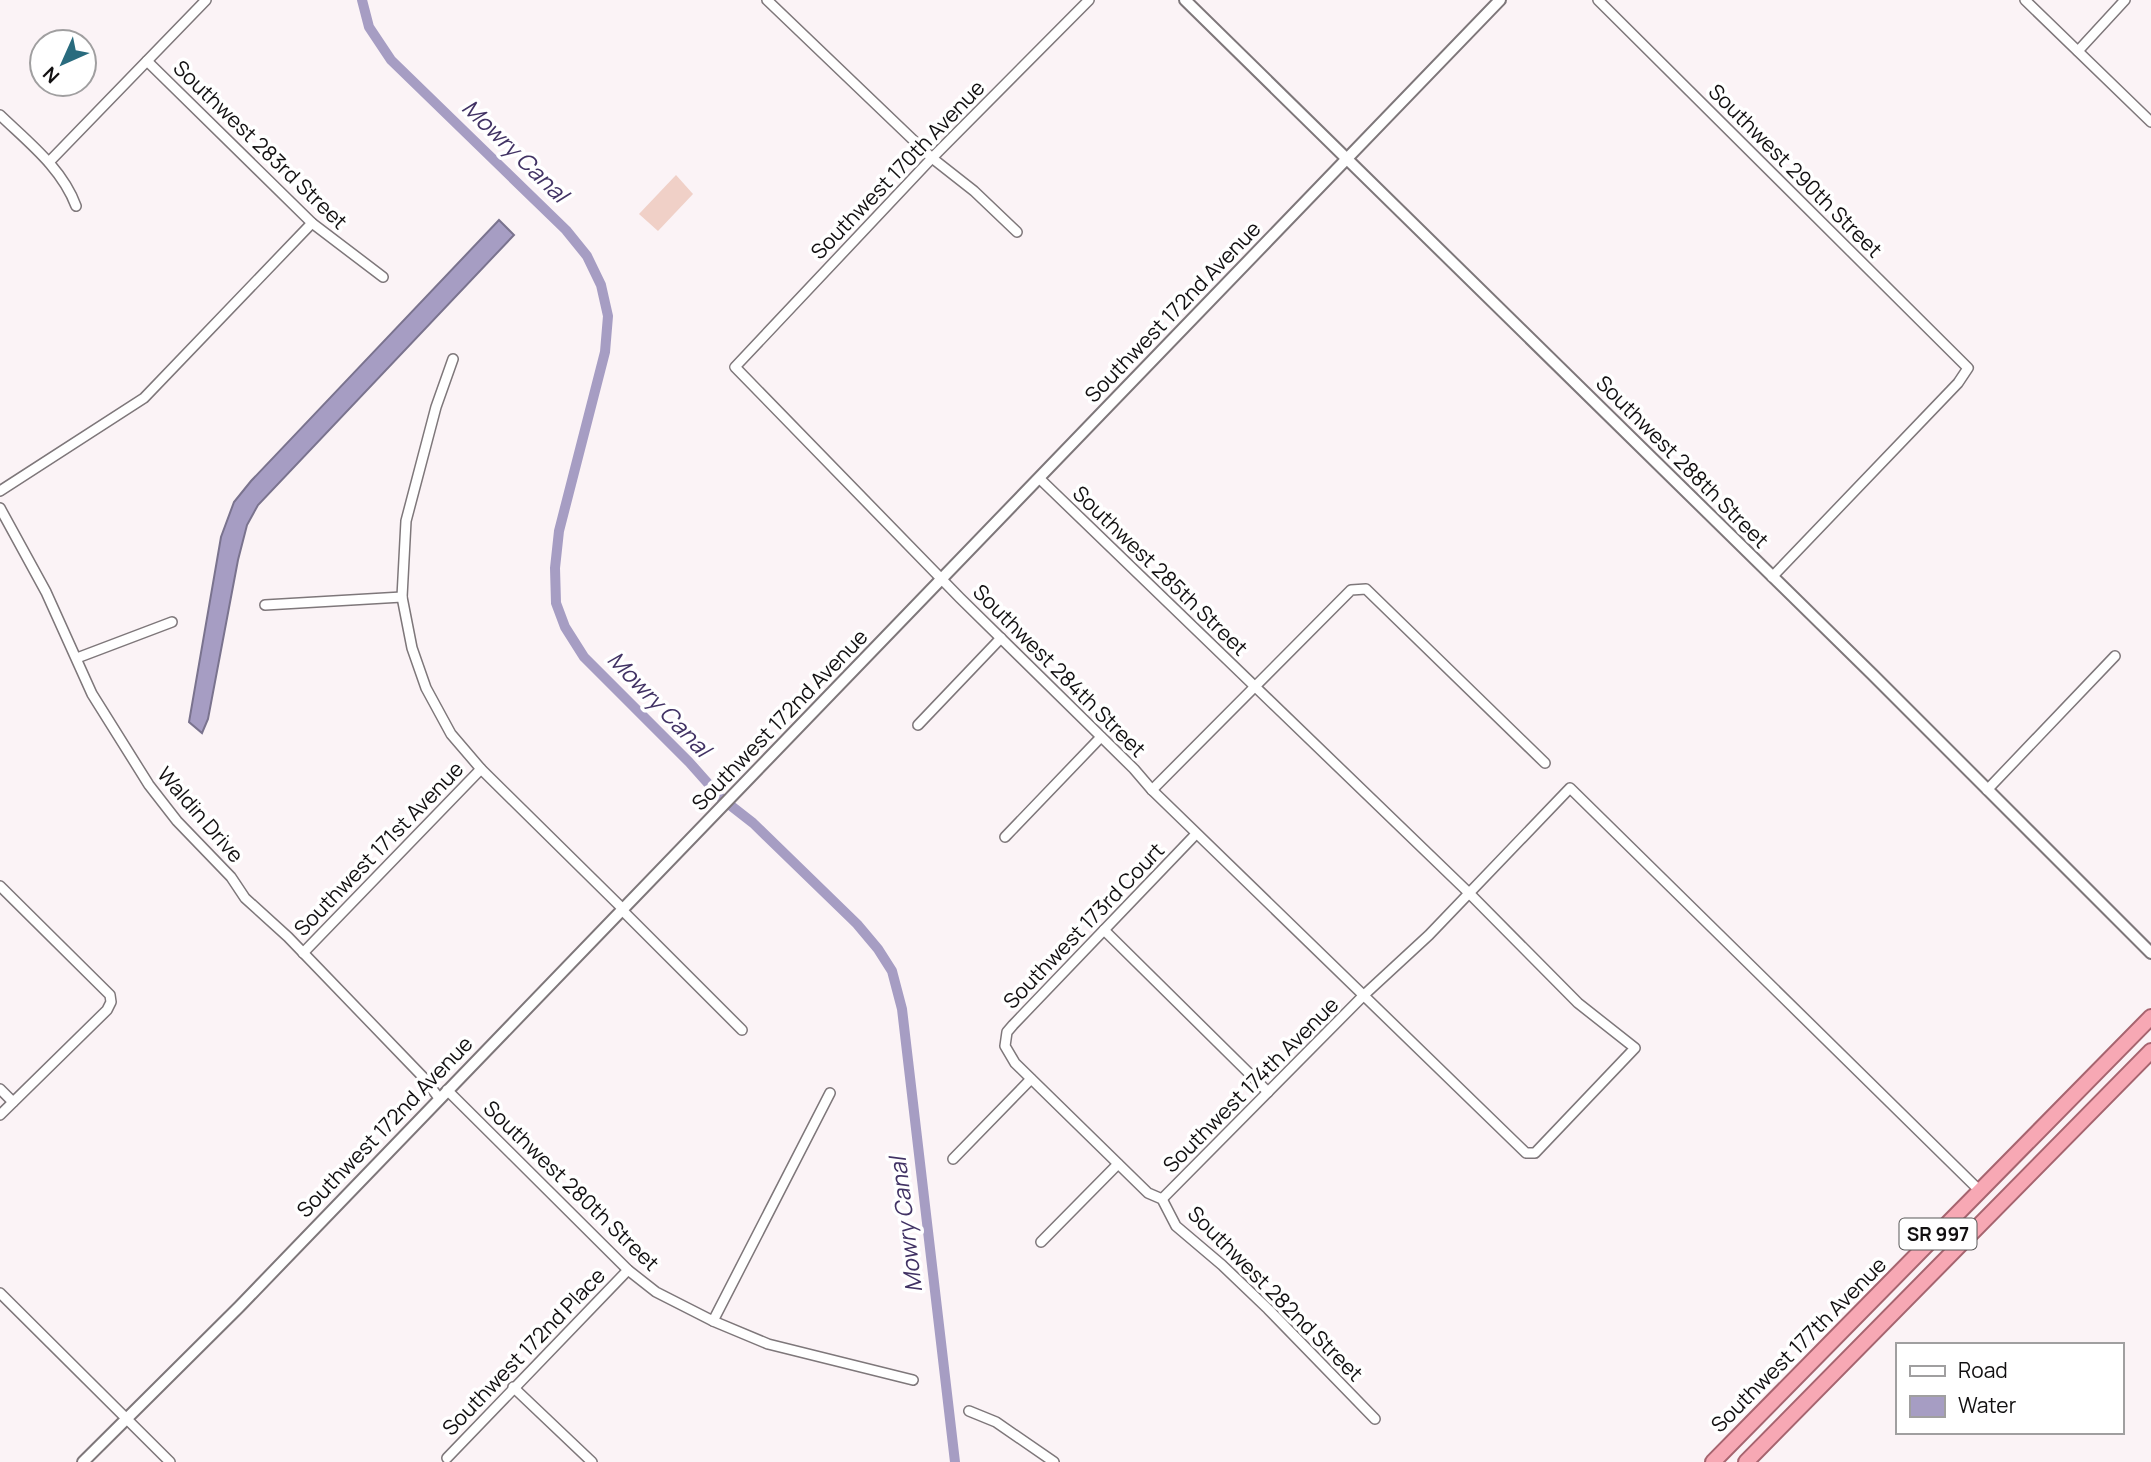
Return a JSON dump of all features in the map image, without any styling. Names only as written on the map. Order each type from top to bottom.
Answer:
[{"type":"highway","name":"Southwest 177th Avenue","points":[[1713,1462],[2151,1017]]},
{"type":"highway","name":"Southwest 177th Avenue","points":[[1746,1462],[2151,1051]]},
{"type":"street","points":[[49,162],[206,0]]},
{"type":"street","points":[[767,0],[932,158],[974,191],[1017,232]]},
{"type":"street","name":"Southwest 170th Avenue","points":[[735,367],[932,158],[1089,0]]},
{"type":"street","name":"Southwest 288th Street","points":[[1185,0],[1872,674],[2151,953]]},
{"type":"street","name":"Southwest 172nd Avenue","points":[[83,1462],[239,1307],[1500,0]]},
{"type":"street","name":"Southwest 290th Street","points":[[1598,0],[1968,368],[1958,383],[1772,577]]},
{"type":"street","points":[[2025,0],[2151,122]]},
{"type":"street","points":[[2078,51],[2126,0]]},
{"type":"street","name":"Southwest 283rd Street","points":[[147,61],[312,223],[383,277]]},
{"type":"street","points":[[0,115],[49,162],[69,186],[76,205]]},
{"type":"street","points":[[0,491],[144,398],[312,223]]},
{"type":"street","points":[[453,359],[436,407],[406,521],[402,597],[412,648],[426,688],[452,734],[481,769],[742,1030]]},
{"type":"street","name":"Southwest 284th Street","points":[[735,367],[1196,834],[1526,1153],[1535,1153],[1634,1048],[1578,1003],[1469,893]]},
{"type":"street","name":"Southwest 285th Street","points":[[1040,479],[1469,893]]},
{"type":"street","name":"Waldin Drive","points":[[0,508],[46,592],[92,694],[149,785],[177,821],[231,877],[245,898],[303,953],[422,1077],[443,1094]]},
{"type":"street","points":[[1152,790],[1351,590],[1366,589],[1545,763]]},
{"type":"street","points":[[265,605],[402,597]]},
{"type":"street","points":[[77,658],[172,622]]},
{"type":"street","points":[[918,725],[1001,638]]},
{"type":"street","points":[[1987,790],[2115,656]]},
{"type":"street","points":[[1005,837],[1101,737]]},
{"type":"street","name":"Southwest 171st Avenue","points":[[303,953],[481,769]]},
{"type":"street","name":"Southwest 174th Avenue","points":[[1162,1199],[1364,995],[1429,935],[1570,788],[1980,1191]]},
{"type":"street","name":"Southwest 173rd Court","points":[[1005,1046],[1007,1032],[1013,1025],[1196,834]]},
{"type":"street","points":[[0,886],[110,995],[111,1002],[107,1010],[0,1115]]},
{"type":"street","points":[[1104,930],[1268,1092]]},
{"type":"street","name":"Southwest 282nd Street","points":[[1005,1046],[1031,1079],[1118,1164],[1148,1192],[1162,1199],[1175,1226],[1259,1300],[1375,1419]]},
{"type":"street","points":[[953,1159],[1031,1079]]},
{"type":"street","points":[[0,1089],[13,1102]]},
{"type":"street","points":[[713,1321],[830,1093]]},
{"type":"street","name":"Southwest 280th Street","points":[[443,1094],[628,1270],[656,1292],[713,1321],[768,1344],[913,1380]]},
{"type":"street","points":[[1041,1242],[1118,1164]]},
{"type":"street","name":"Southwest 172nd Place","points":[[446,1458],[628,1270]]},
{"type":"street","points":[[0,1293],[170,1462]]},
{"type":"street","points":[[513,1387],[592,1462]]},
{"type":"street","points":[[969,1410],[996,1422],[1054,1462]]},
{"type":"shaded area","points":[[676,175],[693,194],[658,231],[639,214]]},
{"type":"water","points":[[499,220],[514,235],[258,505],[247,525],[238,560],[208,719],[202,733],[189,722],[221,537],[234,502]]},
{"type":"waterway","name":"Mowry Canal","points":[[362,0],[369,27],[391,60],[566,230],[587,256],[601,285],[608,316],[605,352],[559,531],[555,568],[556,603],[565,627],[584,657],[689,762],[721,798],[753,823],[857,924],[892,971],[902,1009],[955,1462]]}]
